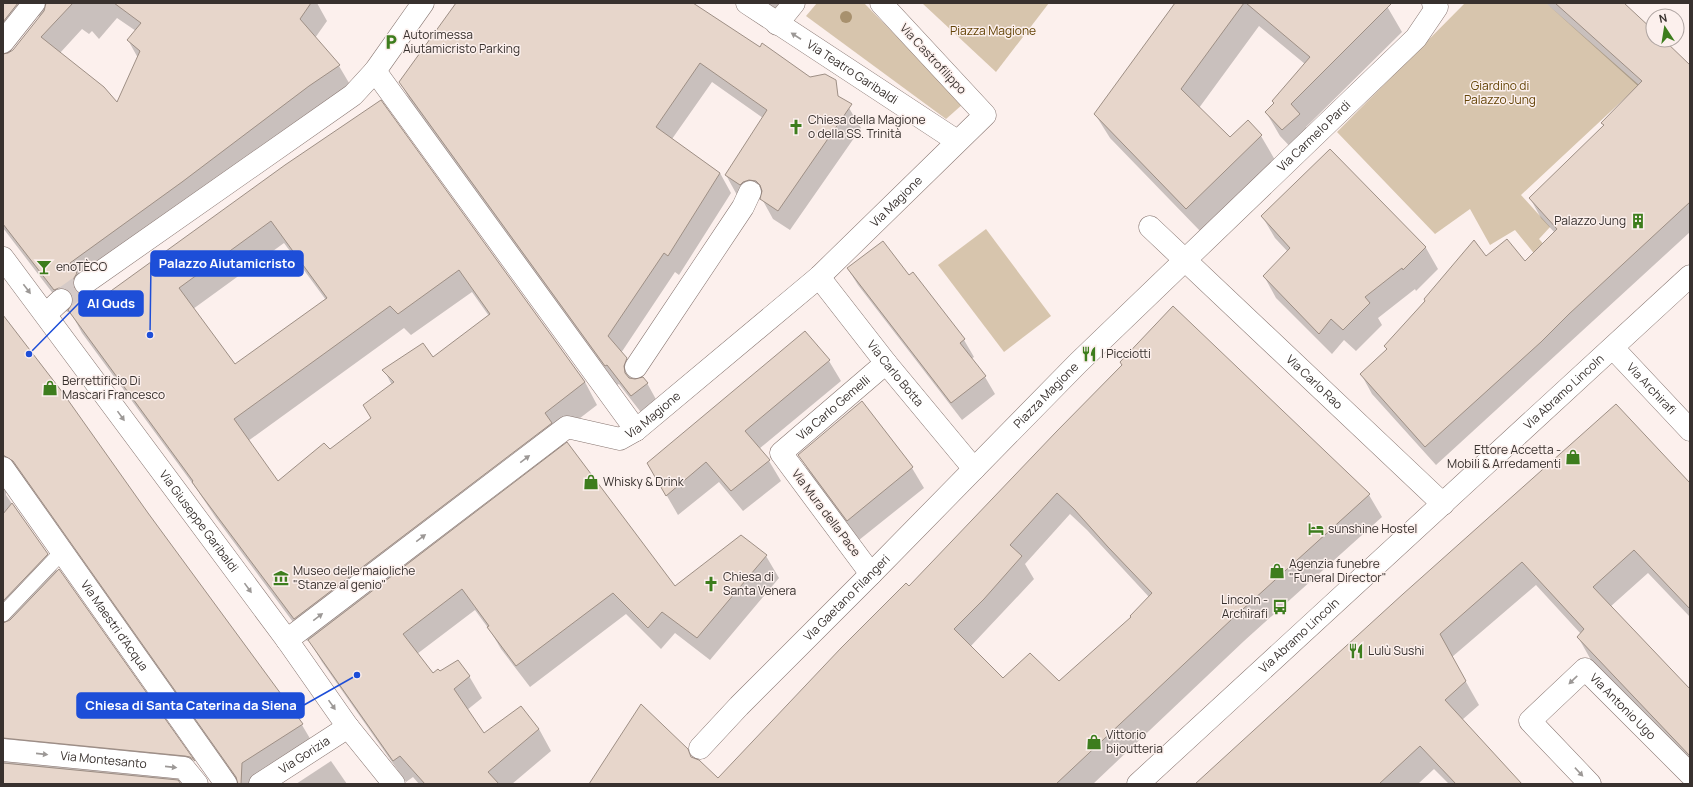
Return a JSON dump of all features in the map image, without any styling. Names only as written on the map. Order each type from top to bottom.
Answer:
[{"type":"street","points":[[3,42],[34,3]]},
{"type":"street","points":[[85,283],[353,95],[375,71],[423,3]]},
{"type":"street","name":"Via Teatro Garibaldi","points":[[747,3],[957,141]]},
{"type":"street","points":[[777,24],[794,3]]},
{"type":"street","name":"Via Castrofilippo","points":[[881,3],[985,115]]},
{"type":"street","name":"Via Carmelo Pardi","points":[[1186,260],[1416,38],[1435,5]]},
{"type":"street","points":[[375,71],[636,430]]},
{"type":"street","name":"Via Magione","points":[[287,640],[567,427],[620,439],[636,430],[819,276],[985,115]]},
{"type":"street","points":[[636,367],[743,207],[750,192]]},
{"type":"street","name":"Via Carlo Rao","points":[[1150,227],[1443,504]]},
{"type":"street","name":"Via Giuseppe Garibaldi","points":[[3,258],[53,307],[348,727],[394,784]]},
{"type":"street","name":"Piazza Magione","points":[[994,448],[1078,363],[1186,260]]},
{"type":"street","name":"Via Carlo Botta","points":[[819,276],[886,363],[974,469]]},
{"type":"street","name":"Via Abramo Lincoln","points":[[1138,784],[1690,276]]},
{"type":"street","name":"Via Archirafi","points":[[1613,348],[1690,430]]},
{"type":"street","name":"Via Carlo Gemelli","points":[[781,453],[886,363]]},
{"type":"street","name":"Via Gaetano Filangeri","points":[[700,748],[739,706],[994,448]]},
{"type":"street","name":"Via Mura della Pace","points":[[781,453],[871,574]]},
{"type":"street","name":"Via Maestri d'Acqua","points":[[6,479],[62,552],[226,784]]},
{"type":"street","name":"Via Antonio Ugo","points":[[1590,784],[1530,721],[1585,669],[1690,774]]},
{"type":"street","name":"Via Gorizia","points":[[260,784],[348,727]]},
{"type":"street","name":"Via Montesanto","points":[[3,750],[184,768],[197,784]]},
{"type":"lane","points":[[3,614],[62,552]]},
{"type":"green space","points":[[817,3],[864,3],[963,104],[946,119],[806,16]]},
{"type":"green space","name":"Piazza Magione","points":[[922,3],[1049,3],[996,72]]},
{"type":"green space","name":"Giardino di Palazzo Jung","points":[[1465,3],[1546,3],[1639,85],[1521,195],[1550,227],[1539,239],[1556,258],[1545,267],[1515,230],[1490,245],[1470,209],[1435,234],[1337,132]]},
{"type":"green space","points":[[986,229],[1051,316],[1004,352],[938,265]]},
{"type":"building","points":[[3,3],[18,3],[3,22]]},
{"type":"building","points":[[46,3],[73,3],[41,37],[104,87],[117,102],[140,51],[127,40],[141,23],[114,3],[311,3],[300,19],[340,65],[309,86],[182,182],[70,263],[77,273],[73,284],[75,290],[79,294],[86,295],[92,293],[97,301],[285,165],[381,100],[585,382],[545,413],[552,423],[294,619],[202,496],[192,482],[193,481],[68,310],[73,303],[73,298],[70,292],[64,288],[54,290],[3,224],[3,54],[13,50],[44,11]],"holes":[[[271,221],[327,298],[235,364],[179,288]],[[459,270],[490,314],[433,357],[423,343],[382,370],[394,382],[363,405],[371,418],[330,449],[324,443],[278,481],[234,419],[390,306],[398,314]]]},
{"type":"building","points":[[456,3],[693,3],[760,47],[762,43],[810,77],[825,74],[836,80],[838,96],[852,104],[778,211],[760,199],[762,191],[760,185],[756,181],[749,180],[740,185],[725,175],[767,110],[700,63],[656,127],[720,173],[668,256],[664,253],[608,336],[627,358],[624,366],[625,373],[629,378],[635,379],[643,377],[648,383],[631,396],[607,365],[605,366],[399,82]]},
{"type":"building","points":[[1175,3],[1244,3],[1181,89],[1230,137],[1248,120],[1262,135],[1186,209],[1094,114]]},
{"type":"building","points":[[1246,3],[1392,3],[1291,104],[1300,114],[1282,130],[1265,112],[1274,103],[1272,101],[1310,57]]},
{"type":"building","points":[[1555,3],[1624,3],[1645,23],[1645,48],[1672,48],[1690,65],[1690,202],[1569,314],[1541,342],[1425,447],[1360,374],[1387,349],[1384,346],[1425,301],[1424,299],[1474,240],[1486,256],[1507,239],[1525,261],[1557,229],[1529,198],[1604,125],[1601,123],[1642,81]]},
{"type":"building","points":[[1330,149],[1426,247],[1403,270],[1402,268],[1365,297],[1370,303],[1343,330],[1331,319],[1319,334],[1263,276],[1290,248],[1261,216]]},
{"type":"building","points":[[883,241],[909,275],[913,272],[965,339],[960,343],[986,376],[951,403],[847,268]]},
{"type":"building","points":[[1173,306],[1370,494],[1232,619],[1056,784],[589,784],[641,704],[688,749],[691,757],[699,760],[718,778],[841,648],[906,583],[909,586],[1122,365],[1120,362]],"holes":[[[1057,493],[1074,509],[1152,593],[1130,616],[1131,617],[1059,681],[1030,653],[1003,678],[954,629],[984,599],[1022,556],[1010,545]]]},
{"type":"building","points":[[3,315],[63,393],[148,513],[303,724],[242,763],[241,784],[238,784],[236,777],[13,461],[3,455]]},
{"type":"building","points":[[805,331],[830,360],[745,431],[770,460],[731,491],[706,462],[666,496],[647,463]]},
{"type":"building","points":[[862,401],[913,467],[847,521],[798,455]]},
{"type":"building","points":[[1616,404],[1690,483],[1690,609],[1634,550],[1593,587],[1690,689],[1690,756],[1577,637],[1584,629],[1522,562],[1440,634],[1466,681],[1445,700],[1522,784],[1456,784],[1420,746],[1379,784],[1195,784],[1403,594]]},
{"type":"building","points":[[567,442],[675,586],[741,535],[767,555],[697,638],[662,612],[648,628],[613,593],[516,666],[487,627],[489,626],[462,589],[403,634],[433,673],[438,669],[440,671],[458,660],[470,676],[454,689],[484,733],[521,706],[539,729],[488,772],[499,784],[425,784],[400,756],[393,761],[308,640]]},
{"type":"building","points":[[12,503],[48,554],[3,601],[3,514]]},
{"type":"building","points":[[59,569],[195,761],[190,757],[185,756],[3,738],[3,623],[10,620]]},
{"type":"building","points":[[3,763],[178,780],[181,784],[3,784]]},
{"type":"tunnel","points":[[61,300],[85,283]]},
{"type":"place","name":"Autorimessa Aiutamicristo Parking","points":[[391,42]]},
{"type":"place","name":"Chiesa della Magione o della SS. Trinità","points":[[796,127]]},
{"type":"place","name":"Palazzo Jung","points":[[1638,221]]},
{"type":"place","name":"enoTÈCO","points":[[44,267]]},
{"type":"place","name":"Palazzo Aiutamicristo","points":[[150,335]]},
{"type":"place","name":"Al Quds","points":[[29,354]]},
{"type":"place","name":"I Picciotti","points":[[1089,354]]},
{"type":"place","name":"Berrettificio Di Mascari Francesco","points":[[50,388]]},
{"type":"place","name":"Ettore Accetta - Mobili & Arredamenti","points":[[1573,457]]},
{"type":"place","name":"Whisky & Drink","points":[[591,482]]},
{"type":"place","name":"sunshine Hostel","points":[[1316,529]]},
{"type":"place","name":"Agenzia funebre \"Funeral Director\"","points":[[1277,571]]},
{"type":"place","name":"Museo delle maioliche \"Stanze al genio\"","points":[[281,578]]},
{"type":"place","name":"Chiesa di Santa Venera","points":[[711,584]]},
{"type":"place","name":"Lincoln - Archirafi","points":[[1280,607]]},
{"type":"place","name":"Lulù Sushi","points":[[1356,651]]},
{"type":"place","name":"Chiesa di Santa Caterina da Siena","points":[[357,675]]},
{"type":"place","name":"Vittorio bijoutteria","points":[[1094,742]]}]
